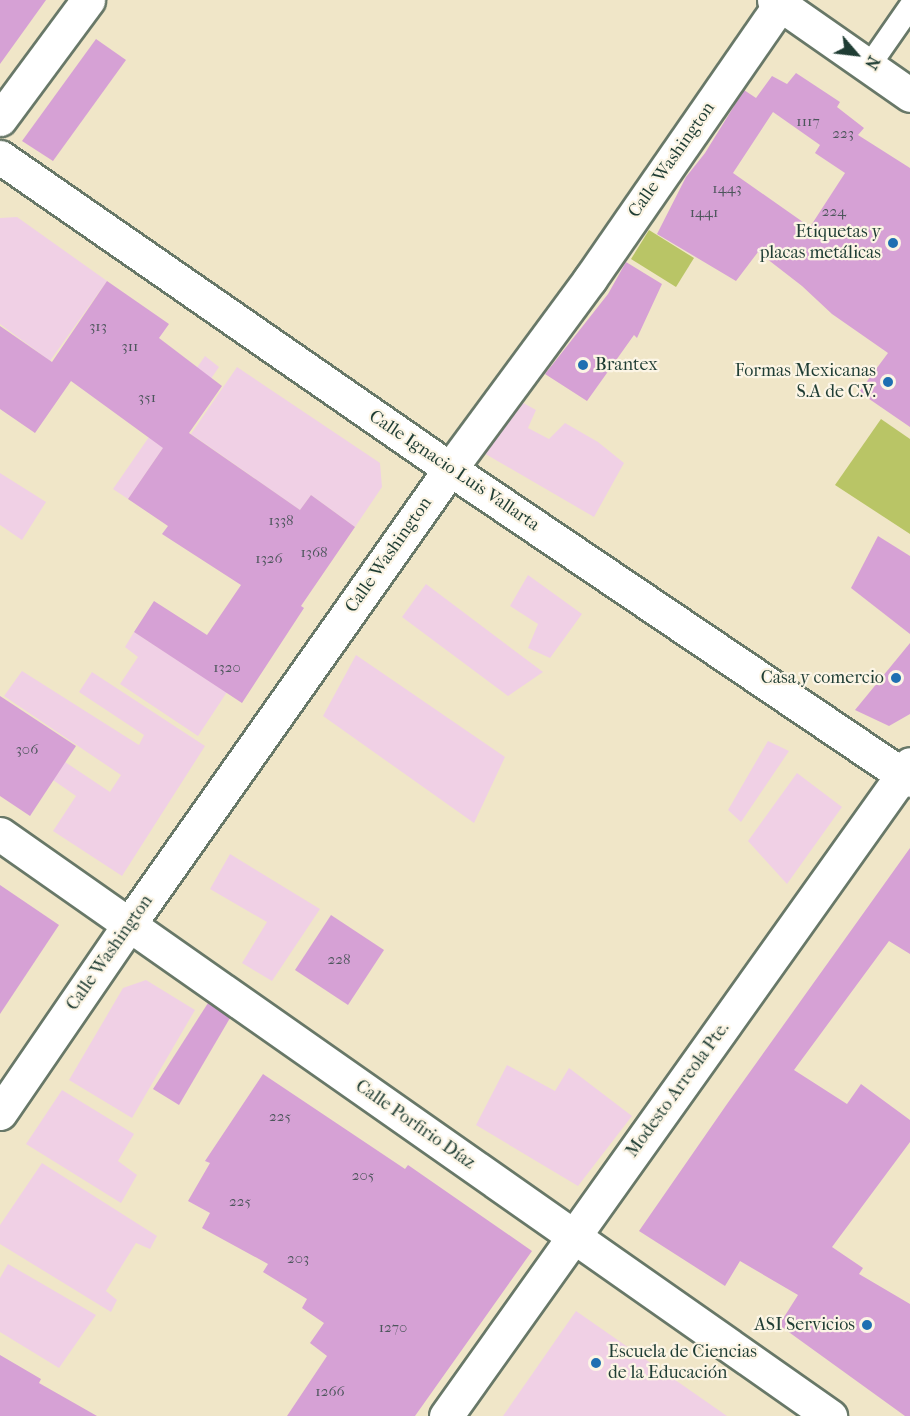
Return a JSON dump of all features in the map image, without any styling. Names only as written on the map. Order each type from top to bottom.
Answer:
[{"type":"street","points":[[0,119],[88,0]]},
{"type":"street","points":[[779,1],[910,95]]},
{"type":"street","name":"Calle Washington","points":[[0,1113],[130,923],[450,469],[590,279],[779,1]]},
{"type":"street","name":"Calle Ignacio Luis Vallarta","points":[[0,158],[450,469],[908,773]]},
{"type":"street","name":"Modesto Arreola Pte.","points":[[446,1416],[573,1236],[908,773]]},
{"type":"street","name":"Calle Porfirio Díaz","points":[[0,834],[830,1416]]},
{"type":"lane","points":[[869,66],[910,7]]},
{"type":"shaded area","points":[[17,217],[107,281],[50,361],[0,324],[0,218]]},
{"type":"shaded area","points":[[205,356],[219,367],[128,499],[113,489]]},
{"type":"shaded area","points":[[237,367],[380,463],[382,487],[355,527],[311,495],[300,510],[191,434]]},
{"type":"shaded area","points":[[518,400],[536,410],[528,428],[549,439],[565,423],[598,442],[624,463],[594,517],[482,452]]},
{"type":"shaded area","points":[[0,473],[46,502],[22,540],[0,525]]},
{"type":"shaded area","points":[[528,575],[582,614],[550,658],[528,648],[538,624],[510,606]]},
{"type":"shaded area","points":[[426,584],[543,672],[508,696],[402,617]]},
{"type":"shaded area","points":[[134,632],[227,692],[198,736],[120,684],[138,657],[125,647]]},
{"type":"shaded area","points":[[356,655],[505,757],[474,823],[323,716]]},
{"type":"shaded area","points":[[22,671],[139,745],[144,735],[79,692],[92,672],[205,746],[122,876],[53,831],[76,796],[53,780],[65,762],[110,792],[121,775],[4,696]]},
{"type":"shaded area","points":[[768,741],[789,751],[741,822],[728,810]]},
{"type":"shaded area","points":[[797,773],[842,807],[787,884],[748,841]]},
{"type":"shaded area","points":[[230,854],[320,909],[272,981],[242,963],[267,922],[210,889]]},
{"type":"shaded area","points":[[146,980],[195,1010],[132,1118],[69,1080],[123,988]]},
{"type":"shaded area","points":[[507,1065],[555,1091],[569,1068],[632,1116],[578,1186],[476,1125]]},
{"type":"shaded area","points":[[62,1090],[134,1134],[118,1161],[137,1175],[121,1203],[26,1144]]},
{"type":"shaded area","points":[[42,1163],[157,1236],[150,1249],[136,1243],[106,1291],[117,1300],[111,1312],[0,1244],[0,1225]]},
{"type":"shaded area","points":[[8,1264],[96,1315],[59,1368],[0,1332],[0,1278]]},
{"type":"shaded area","name":"Escuela de Ciencias de la Educación","points":[[576,1311],[727,1416],[503,1416]]},
{"type":"green space","points":[[649,230],[694,258],[676,287],[631,259]]},
{"type":"green space","points":[[881,419],[910,439],[910,534],[835,485]]},
{"type":"building","points":[[0,0],[46,0],[0,64]]},
{"type":"building","points":[[96,39],[126,60],[53,161],[22,141]]},
{"type":"building","points":[[796,73],[840,102],[837,107],[864,128],[858,135],[910,168],[910,427],[859,392],[888,353],[832,314],[802,286],[758,252],[736,281],[657,234],[686,177],[705,153],[744,90],[756,98],[772,76],[787,84]],"holes":[[[773,112],[820,145],[815,153],[845,173],[810,227],[733,173]]]},
{"type":"building","points":[[626,262],[662,284],[637,338],[634,335],[587,401],[545,374],[608,294]]},
{"type":"building","points":[[107,281],[169,324],[159,338],[222,386],[189,433],[300,510],[311,495],[355,527],[301,606],[304,608],[242,703],[134,632],[154,601],[207,635],[241,585],[162,534],[168,526],[128,499],[163,448],[71,381],[35,433],[0,409],[0,326],[52,362]]},
{"type":"building","points":[[878,536],[910,556],[910,634],[851,588]]},
{"type":"building","name":"Casa y comercio","points":[[910,643],[910,714],[889,726],[855,710]]},
{"type":"building","points":[[0,696],[76,746],[30,816],[0,796]]},
{"type":"building","points":[[910,848],[910,954],[889,941],[794,1070],[847,1104],[861,1084],[910,1120],[910,1142],[832,1247],[863,1268],[859,1274],[910,1304],[910,1416],[905,1416],[779,1325],[798,1295],[740,1261],[725,1286],[639,1231]]},
{"type":"building","points":[[0,885],[59,925],[0,1014]]},
{"type":"building","points":[[331,915],[384,950],[348,1005],[295,970]]},
{"type":"building","points":[[208,1003],[230,1018],[179,1105],[153,1089]]},
{"type":"building","points":[[263,1074],[405,1169],[408,1165],[532,1251],[415,1416],[287,1416],[327,1356],[310,1343],[324,1323],[302,1308],[307,1299],[263,1272],[268,1264],[202,1228],[210,1213],[188,1201],[210,1163],[205,1161]]},
{"type":"building","points":[[0,1355],[41,1379],[39,1383],[97,1416],[0,1416]]},
{"type":"place","name":"Etiquetas y placas metálicas","points":[[893,243]]},
{"type":"place","name":"Brantex","points":[[583,365]]},
{"type":"place","name":"Formas Mexicanas S.A de C.V.","points":[[888,382]]},
{"type":"place","name":"Casa y comercio","points":[[896,678]]},
{"type":"place","name":"ASI Servicios","points":[[867,1325]]},
{"type":"place","name":"Escuela de Ciencias de la Educación","points":[[596,1363]]}]
